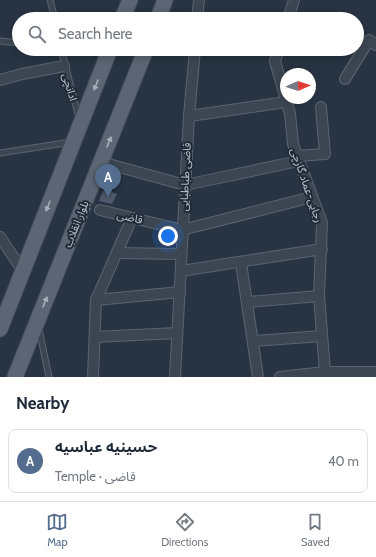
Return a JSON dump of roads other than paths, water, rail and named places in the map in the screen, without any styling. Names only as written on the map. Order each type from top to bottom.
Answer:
[{"type":"main road","points":[[125,12],[130,0]]},
{"type":"main road","points":[[161,12],[165,0]]},
{"type":"main road","points":[[0,329],[107,56]]},
{"type":"main road","name":"بلوار انقلاب","points":[[15,377],[143,56]]},
{"type":"street","points":[[198,12],[199,0]]},
{"type":"street","points":[[290,12],[294,0]]},
{"type":"street","points":[[364,48],[369,40],[376,45]]},
{"type":"street","name":"قاضی طباطبایی","points":[[175,377],[182,230],[194,56]]},
{"type":"street","name":"رجایی-عماد گازچی","points":[[277,56],[275,61],[280,80]]},
{"type":"street","points":[[345,79],[359,56]]},
{"type":"street","points":[[0,80],[64,66]]},
{"type":"street","points":[[189,116],[280,103]]},
{"type":"street","name":"رجایی-عماد گازچی","points":[[287,104],[290,114],[293,144],[322,223],[319,296],[325,372]]},
{"type":"street","points":[[101,162],[185,185],[298,158],[325,154],[321,107]]},
{"type":"street","points":[[182,230],[312,197]]},
{"type":"street","name":"قاضی","points":[[100,210],[182,230]]},
{"type":"street","points":[[93,377],[96,300],[132,218]]},
{"type":"street","points":[[0,237],[23,271]]},
{"type":"street","points":[[181,271],[241,263],[322,249]]},
{"type":"street","points":[[117,253],[181,254]]},
{"type":"street","points":[[241,263],[258,377]]},
{"type":"street","points":[[96,300],[180,292]]},
{"type":"street","points":[[247,302],[319,296]]},
{"type":"street","points":[[95,337],[177,333]]},
{"type":"street","points":[[253,341],[322,336]]},
{"type":"street","points":[[280,377],[313,375],[325,372],[376,372]]},
{"type":"lane","points":[[50,0],[53,12]]},
{"type":"lane","points":[[0,41],[12,42]]},
{"type":"lane","name":"ادانچی","points":[[62,56],[80,124]]},
{"type":"lane","points":[[0,153],[74,141]]},
{"type":"lane","points":[[37,322],[49,377]]},
{"type":"place","name":"حسینیه عباسیه","points":[[108,197]]}]
